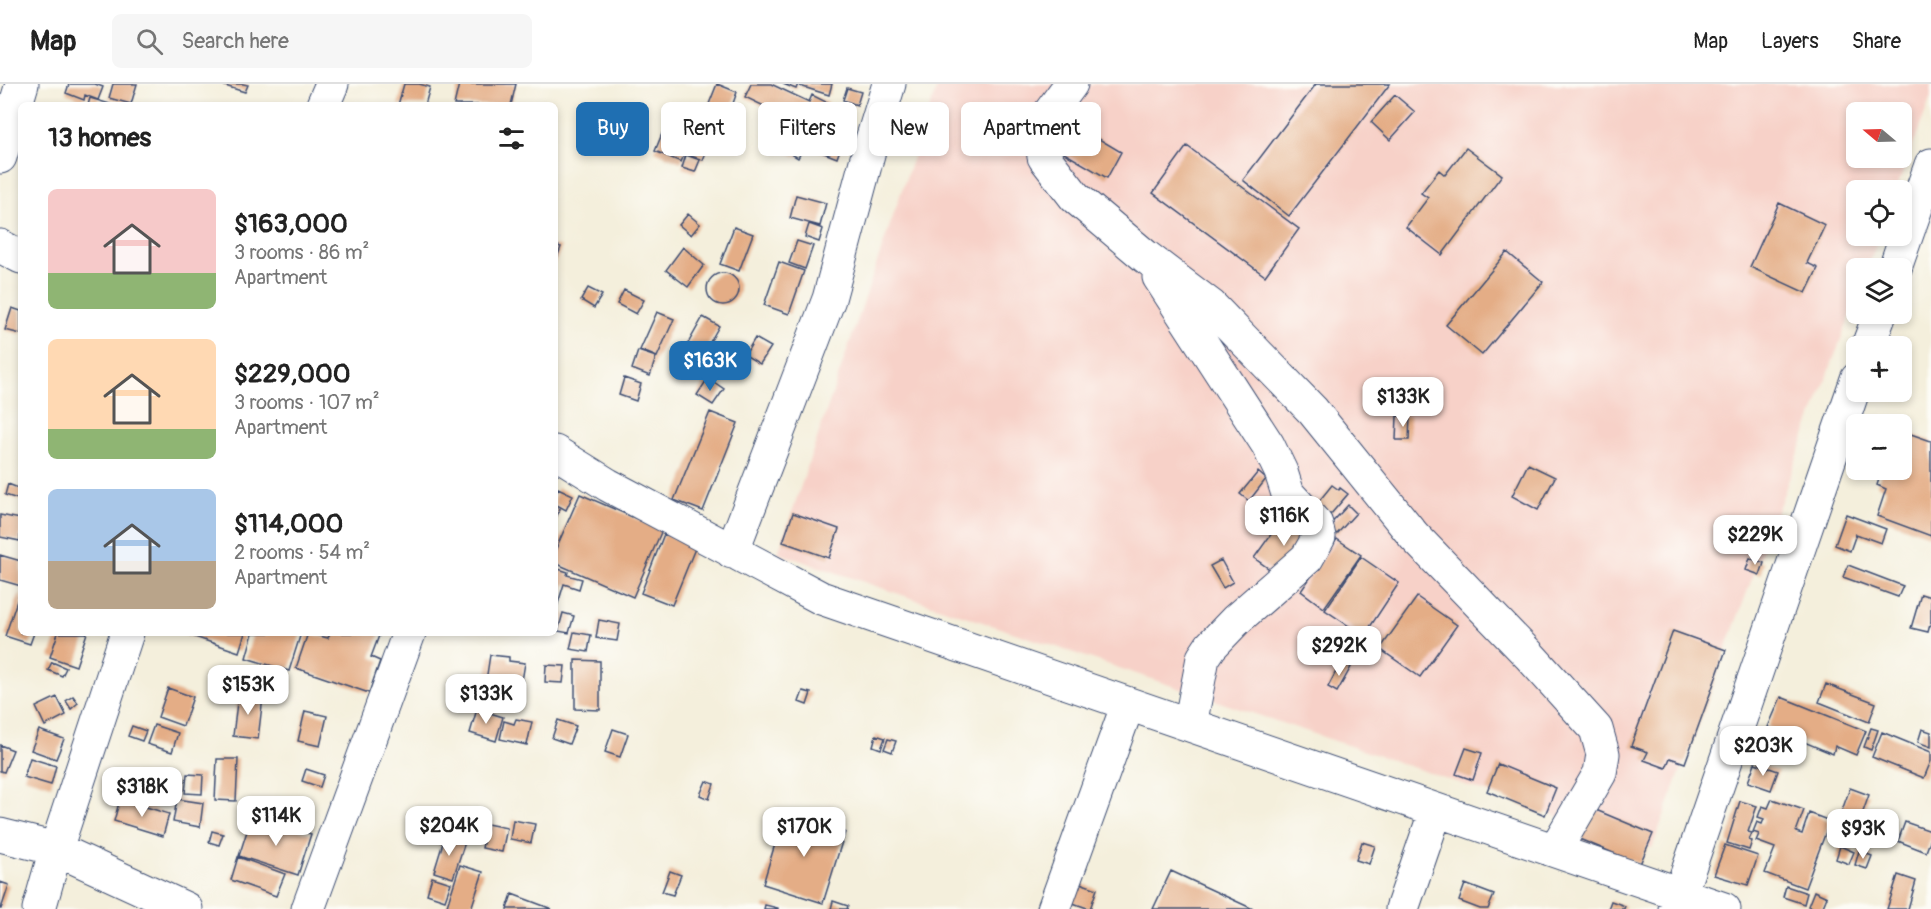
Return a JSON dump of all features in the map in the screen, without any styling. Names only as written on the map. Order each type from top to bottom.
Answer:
[{"type":"street","points":[[0,157],[22,84]]},
{"type":"street","points":[[324,102],[332,84]]},
{"type":"street","points":[[732,552],[829,299],[889,84]]},
{"type":"street","points":[[1071,84],[1046,118],[1042,137],[1044,156],[1075,197],[1145,256],[1210,306],[1313,411],[1414,536],[1529,655],[1596,729],[1603,754],[1599,773],[1555,850]]},
{"type":"street","points":[[1898,258],[1931,165]]},
{"type":"street","points":[[0,246],[18,255]]},
{"type":"street","points":[[1145,256],[1268,445],[1281,472],[1288,494],[1316,524],[1318,537],[1307,558],[1210,646],[1199,672],[1190,725]]},
{"type":"street","points":[[1677,901],[1849,402]]},
{"type":"street","points":[[558,454],[608,485],[821,598],[1555,850],[1677,901],[1724,909]]},
{"type":"street","points":[[39,909],[56,849],[126,636]]},
{"type":"street","points":[[308,909],[408,636]]},
{"type":"street","points":[[1054,909],[1128,704]]},
{"type":"street","points":[[1402,909],[1436,810]]},
{"type":"street","points":[[0,835],[56,849],[186,909]]},
{"type":"shaded area","points":[[938,84],[1931,84],[1931,97],[1912,147],[1912,102],[1846,102],[1846,168],[1904,168],[1900,180],[1846,180],[1846,246],[1876,246],[1871,258],[1846,258],[1847,324],[1652,848],[778,553],[913,156],[949,156],[949,102],[932,102]]},
{"type":"building","points":[[69,84],[95,84],[103,87],[98,100],[85,95],[84,100],[66,93]]},
{"type":"building","points":[[113,84],[137,84],[132,102],[109,98]]},
{"type":"building","points":[[226,84],[248,85],[245,92],[225,86]]},
{"type":"building","points":[[404,84],[430,87],[426,102],[399,102]]},
{"type":"building","points":[[459,84],[516,84],[512,102],[455,102]]},
{"type":"building","points":[[717,84],[737,92],[734,102],[710,102]]},
{"type":"building","points":[[751,84],[771,84],[809,102],[758,103],[745,97]]},
{"type":"building","points":[[783,84],[798,84],[796,89]]},
{"type":"building","points":[[801,84],[832,84],[829,95],[800,86]]},
{"type":"building","points":[[1316,84],[1390,84],[1289,216],[1243,180]]},
{"type":"building","points":[[847,88],[861,92],[857,105],[857,102],[843,100]]},
{"type":"building","points":[[812,95],[826,102],[809,102]]},
{"type":"building","points":[[1395,95],[1415,112],[1390,140],[1371,122]]},
{"type":"building","points":[[90,98],[103,102],[89,102]]},
{"type":"building","points":[[661,136],[661,154],[655,151]]},
{"type":"building","points":[[1101,140],[1121,152],[1107,178],[1069,156],[1101,156]]},
{"type":"building","points":[[1187,146],[1299,229],[1265,276],[1153,193]]},
{"type":"building","points":[[1466,148],[1502,175],[1442,255],[1406,227],[1428,198],[1421,193],[1439,170],[1445,175]]},
{"type":"building","points":[[667,156],[684,156],[681,162]]},
{"type":"building","points":[[686,156],[700,160],[695,172],[682,168]]},
{"type":"building","points":[[691,156],[705,156],[703,160]]},
{"type":"building","points":[[796,195],[826,203],[820,226],[790,218]]},
{"type":"building","points":[[1779,203],[1825,225],[1807,263],[1818,268],[1806,293],[1750,267]]},
{"type":"building","points":[[688,214],[700,224],[691,235],[679,225]]},
{"type":"building","points":[[809,224],[823,229],[819,242],[805,237]]},
{"type":"building","points":[[734,227],[753,234],[739,271],[720,264]]},
{"type":"building","points":[[797,241],[813,246],[805,269],[789,263]]},
{"type":"building","points":[[683,247],[704,265],[688,287],[666,270]]},
{"type":"building","points":[[1507,252],[1543,282],[1482,355],[1446,325]]},
{"type":"building","points":[[779,262],[804,271],[789,314],[764,305]]},
{"type":"building","points":[[723,273],[734,278],[739,289],[734,300],[723,305],[712,300],[707,289],[712,278]]},
{"type":"building","points":[[588,288],[602,295],[594,308],[581,300]]},
{"type":"building","points":[[624,290],[644,300],[636,314],[617,304]]},
{"type":"building","points":[[12,308],[18,310],[18,333],[5,330]]},
{"type":"building","points":[[657,312],[674,319],[657,357],[640,350]]},
{"type":"building","points":[[703,317],[719,326],[702,356],[686,347]]},
{"type":"building","points":[[755,338],[771,347],[760,364],[745,355]]},
{"type":"building","points":[[638,351],[656,357],[650,376],[632,369]]},
{"type":"building","points":[[624,378],[641,384],[636,401],[619,395]]},
{"type":"building","points":[[708,378],[724,389],[713,405],[697,395]]},
{"type":"building","points":[[710,412],[738,423],[703,511],[674,500]]},
{"type":"building","points":[[1397,416],[1410,416],[1409,440],[1396,440]]},
{"type":"building","points":[[1912,434],[1931,441],[1931,536],[1877,516],[1886,489],[1877,485],[1879,480],[1912,480]]},
{"type":"building","points":[[1528,464],[1555,477],[1538,510],[1512,496]]},
{"type":"building","points":[[1258,472],[1266,479],[1249,501],[1240,494]]},
{"type":"building","points":[[8,484],[18,488],[18,499],[5,495]]},
{"type":"building","points":[[1332,485],[1348,494],[1330,515],[1315,506]]},
{"type":"building","points":[[558,488],[573,495],[566,510],[558,506]]},
{"type":"building","points":[[580,494],[662,530],[633,597],[558,564],[558,544]]},
{"type":"building","points":[[1348,505],[1356,513],[1337,534],[1328,527]]},
{"type":"building","points":[[793,513],[839,529],[829,558],[783,542]]},
{"type":"building","points":[[1846,514],[1886,529],[1881,543],[1856,534],[1850,551],[1835,545]]},
{"type":"building","points":[[0,515],[18,518],[18,541],[0,537]]},
{"type":"building","points":[[1285,515],[1313,536],[1282,578],[1254,558]]},
{"type":"building","points":[[1749,532],[1760,536],[1754,549],[1743,545]]},
{"type":"building","points":[[664,534],[696,546],[672,605],[641,593]]},
{"type":"building","points":[[1337,539],[1361,555],[1324,608],[1301,591]]},
{"type":"building","points":[[0,555],[18,560],[18,585],[0,580]]},
{"type":"building","points":[[1361,557],[1399,583],[1364,636],[1325,610]]},
{"type":"building","points":[[1750,558],[1764,563],[1760,575],[1746,570]]},
{"type":"building","points":[[1221,560],[1233,582],[1223,588],[1210,566]]},
{"type":"building","points":[[1848,565],[1903,586],[1898,597],[1843,577]]},
{"type":"building","points":[[558,569],[568,572],[567,575],[582,579],[579,589],[564,584],[558,604]]},
{"type":"building","points":[[1921,594],[1931,597],[1931,621],[1928,632],[1911,628]]},
{"type":"building","points":[[1417,597],[1457,625],[1420,677],[1380,649]]},
{"type":"building","points":[[18,598],[18,636],[33,636],[30,644],[5,636]]},
{"type":"building","points":[[563,613],[574,616],[569,633],[558,631]]},
{"type":"building","points":[[599,620],[620,624],[617,641],[596,638]]},
{"type":"building","points":[[1673,631],[1726,650],[1685,763],[1670,758],[1666,768],[1644,760],[1648,752],[1631,746]]},
{"type":"building","points":[[574,632],[591,635],[588,652],[570,649]]},
{"type":"building","points":[[57,636],[86,636],[76,666],[50,657]]},
{"type":"building","points":[[192,636],[244,636],[239,652]]},
{"type":"building","points":[[252,636],[300,636],[289,671],[246,658]]},
{"type":"building","points":[[307,636],[328,638],[329,636],[379,636],[371,657],[380,661],[369,693],[296,668]]},
{"type":"building","points":[[490,655],[509,657],[509,661],[525,663],[522,681],[506,679],[506,684],[486,681]]},
{"type":"building","points":[[575,660],[600,661],[600,710],[575,709]]},
{"type":"building","points":[[52,662],[66,668],[62,676],[48,670]]},
{"type":"building","points":[[1341,662],[1351,667],[1337,692],[1328,687]]},
{"type":"building","points":[[546,665],[565,666],[563,683],[545,682]]},
{"type":"building","points":[[1826,684],[1876,703],[1869,722],[1819,702]]},
{"type":"building","points":[[168,688],[193,697],[183,726],[158,717]]},
{"type":"building","points":[[803,691],[811,693],[807,705],[799,702]]},
{"type":"building","points":[[238,694],[263,697],[258,739],[233,736]]},
{"type":"building","points":[[73,696],[78,703],[71,709],[66,701]]},
{"type":"building","points":[[57,697],[66,715],[45,726],[36,707]]},
{"type":"building","points":[[1781,697],[1866,731],[1856,755],[1835,746],[1833,754],[1768,727]]},
{"type":"building","points":[[477,709],[503,717],[496,741],[470,733]]},
{"type":"building","points":[[305,711],[327,716],[320,746],[298,741]]},
{"type":"building","points":[[516,719],[532,722],[527,745],[500,739],[504,721],[514,724]]},
{"type":"building","points":[[558,720],[576,726],[569,744],[552,738]]},
{"type":"building","points":[[154,725],[178,733],[172,752],[147,744]]},
{"type":"building","points":[[132,726],[146,731],[142,741],[128,736]]},
{"type":"building","points":[[1871,728],[1878,730],[1871,750],[1864,747]]},
{"type":"building","points":[[613,729],[628,734],[620,757],[605,752]]},
{"type":"building","points":[[1922,729],[1931,732],[1931,747],[1918,742]]},
{"type":"building","points":[[39,730],[64,739],[56,759],[31,750]]},
{"type":"building","points":[[1882,732],[1931,752],[1931,761],[1924,778],[1872,757]]},
{"type":"building","points":[[876,735],[885,738],[881,749],[873,746]]},
{"type":"building","points":[[888,739],[896,741],[892,752],[884,749]]},
{"type":"building","points":[[0,745],[13,750],[4,772],[0,771]]},
{"type":"building","points":[[1466,748],[1482,753],[1473,780],[1456,774]]},
{"type":"building","points":[[30,758],[56,766],[51,785],[24,777]]},
{"type":"building","points":[[217,759],[238,759],[236,801],[215,800]]},
{"type":"building","points":[[1755,763],[1778,771],[1771,790],[1748,782]]},
{"type":"building","points":[[1498,764],[1556,788],[1545,815],[1487,791]]},
{"type":"building","points":[[306,769],[324,775],[320,787],[302,781]]},
{"type":"building","points":[[187,774],[203,775],[202,794],[185,793]]},
{"type":"building","points":[[706,781],[714,784],[709,799],[700,795]]},
{"type":"building","points":[[1850,788],[1869,795],[1859,823],[1840,816]]},
{"type":"building","points":[[120,799],[169,814],[163,836],[114,821]]},
{"type":"building","points":[[177,799],[203,803],[200,827],[173,822]]},
{"type":"building","points":[[1772,799],[1804,810],[1796,832],[1802,834],[1809,813],[1830,821],[1805,888],[1765,873],[1775,848],[1756,841],[1759,834],[1753,832],[1757,822],[1762,824],[1764,819],[1758,817],[1762,806],[1768,808]]},
{"type":"building","points":[[1740,801],[1757,806],[1748,832],[1752,833],[1749,850],[1727,843]]},
{"type":"building","points":[[1584,805],[1653,834],[1640,864],[1572,836]]},
{"type":"building","points":[[784,814],[845,832],[823,903],[763,884]]},
{"type":"building","points":[[417,815],[440,821],[438,828],[445,830],[442,842],[412,834]]},
{"type":"building","points":[[269,820],[311,834],[298,875],[239,856],[249,825],[265,831]]},
{"type":"building","points":[[513,820],[535,824],[531,843],[510,839]]},
{"type":"building","points":[[1837,821],[1857,827],[1852,841],[1833,835]]},
{"type":"building","points":[[1905,822],[1931,831],[1926,852],[1898,841]]},
{"type":"building","points":[[487,824],[507,828],[502,852],[482,848]]},
{"type":"building","points":[[212,831],[223,834],[219,845],[209,842]]},
{"type":"building","points":[[445,836],[465,842],[453,878],[434,872]]},
{"type":"building","points":[[1362,842],[1375,846],[1369,864],[1356,860]]},
{"type":"building","points":[[1725,845],[1758,856],[1748,885],[1714,875]]},
{"type":"building","points":[[1840,846],[1854,852],[1849,864],[1836,859]]},
{"type":"building","points":[[1859,851],[1872,856],[1867,869],[1855,865]]},
{"type":"building","points":[[238,857],[285,874],[276,896],[231,880]]},
{"type":"building","points":[[460,865],[483,872],[471,909],[456,909],[447,906]]},
{"type":"building","points":[[670,871],[681,875],[673,895],[662,892]]},
{"type":"building","points":[[1171,871],[1253,909],[1153,909]]},
{"type":"building","points":[[1898,875],[1916,881],[1908,909],[1887,909]]},
{"type":"building","points":[[432,877],[451,883],[445,900],[427,894]]},
{"type":"building","points":[[0,882],[9,885],[1,909],[0,909]]},
{"type":"building","points":[[1077,882],[1097,889],[1090,909],[1070,902]]},
{"type":"building","points":[[1465,884],[1494,895],[1488,909],[1480,909],[1459,901]]},
{"type":"building","points":[[1786,886],[1807,893],[1804,904],[1783,897]]},
{"type":"building","points":[[1814,891],[1827,897],[1822,909],[1808,906]]},
{"type":"building","points":[[512,894],[552,909],[507,909]]},
{"type":"building","points":[[833,901],[848,906],[847,909],[831,909]]},
{"type":"building","points":[[1611,901],[1625,906],[1624,909],[1608,909]]},
{"type":"building","points":[[765,905],[778,908],[778,909],[764,909]]}]
